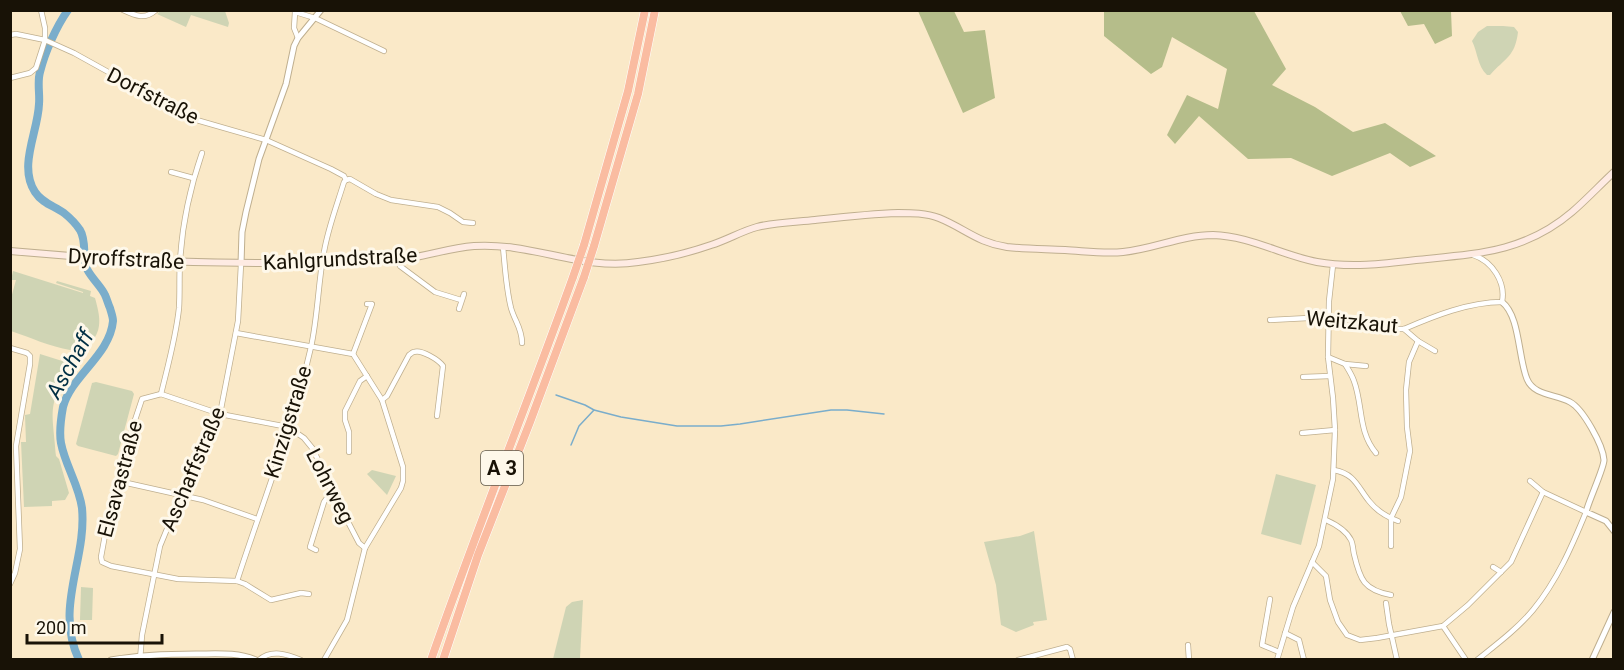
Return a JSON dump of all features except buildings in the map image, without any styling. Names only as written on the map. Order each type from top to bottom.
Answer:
[{"type":"highway","name":"A 3","points":[[442,660],[478,555],[584,277],[638,93],[655,12]]},
{"type":"highway","name":"A 3","points":[[431,660],[469,552],[522,418],[584,244],[628,91],[644,14]]},
{"type":"main road","name":"Kahlgrundstraße","points":[[241,264],[397,260],[475,246],[535,251],[599,264],[637,263],[708,246],[755,227],[904,213],[931,216],[952,224],[980,241],[1005,247],[1108,253],[1141,249],[1200,235],[1216,235],[1250,240],[1312,261],[1333,265],[1377,265],[1473,255],[1511,246],[1531,238],[1569,214],[1614,172]]},
{"type":"main road","name":"Dyroffstraße","points":[[10,251],[92,258],[241,264]]},
{"type":"street","points":[[10,78],[34,71],[47,41],[41,10]]},
{"type":"street","points":[[123,10],[141,17],[150,16],[156,10]]},
{"type":"street","points":[[321,10],[315,18],[298,38],[294,28],[295,11],[315,18],[384,51]]},
{"type":"street","name":"Dorfstraße","points":[[10,35],[16,34],[47,41],[193,119],[266,140],[332,169],[344,176],[346,180],[350,179],[375,194],[391,200],[438,207],[463,222],[473,223]]},
{"type":"street","name":"Aschaffstraße","points":[[140,657],[160,546],[181,495],[220,414],[236,333],[240,301],[242,232],[246,212],[298,38]]},
{"type":"street","points":[[161,394],[176,329],[183,226],[193,178],[202,153]]},
{"type":"street","points":[[171,172],[193,178]]},
{"type":"street","name":"Kinzigstraße","points":[[237,582],[288,427],[311,346],[322,262],[329,230],[346,180]]},
{"type":"street","points":[[503,247],[511,307],[522,333],[522,343]]},
{"type":"street","points":[[1473,255],[1485,260],[1495,271],[1501,284],[1504,294],[1502,302],[1508,306],[1515,326],[1528,381],[1536,390],[1570,402],[1583,413],[1596,438],[1604,462],[1571,549],[1551,585],[1533,610],[1509,634],[1477,660]]},
{"type":"street","points":[[397,260],[400,266],[435,292],[461,300]]},
{"type":"street","points":[[1277,660],[1293,607],[1319,546],[1326,520],[1334,470],[1335,430],[1328,357],[1328,317],[1333,265]]},
{"type":"street","points":[[459,309],[464,294]]},
{"type":"street","name":"Weitzkaut","points":[[1270,320],[1328,317],[1404,329],[1448,311],[1502,302]]},
{"type":"street","points":[[353,354],[372,304]]},
{"type":"street","points":[[1404,329],[1435,351]]},
{"type":"street","points":[[236,333],[353,354],[382,400],[403,467],[403,481],[365,548],[345,626],[324,660]]},
{"type":"street","points":[[1390,546],[1391,518],[1401,497],[1410,451],[1406,390],[1409,362],[1418,340]]},
{"type":"street","points":[[10,348],[30,356],[13,446],[20,549],[10,584]]},
{"type":"street","points":[[382,400],[387,396],[409,355],[419,351],[441,362],[443,366],[437,416]]},
{"type":"street","points":[[1328,357],[1345,364],[1366,366]]},
{"type":"street","points":[[1345,364],[1354,381],[1366,438],[1376,453]]},
{"type":"street","points":[[349,452],[349,432],[345,411],[360,381],[367,376]]},
{"type":"street","points":[[1303,377],[1330,376]]},
{"type":"street","name":"Lohrweg","points":[[161,394],[220,414],[288,427],[304,438],[313,449],[359,543],[365,548]]},
{"type":"street","name":"Elsavastraße","points":[[154,575],[111,566],[102,562],[101,557],[129,438],[142,399],[161,394]]},
{"type":"street","points":[[1302,433],[1335,430]]},
{"type":"street","points":[[1334,470],[1344,472],[1353,478],[1370,503],[1391,518],[1398,520]]},
{"type":"street","points":[[118,481],[203,500],[257,519]]},
{"type":"street","points":[[1530,481],[1543,492],[1606,521],[1614,531]]},
{"type":"street","points":[[316,550],[310,547],[324,502],[332,491]]},
{"type":"street","points":[[1312,562],[1326,576],[1330,600],[1338,622],[1347,635],[1360,640],[1443,626],[1468,605],[1510,562],[1543,492]]},
{"type":"street","points":[[1326,520],[1338,525],[1351,539],[1358,570],[1364,582],[1373,590],[1391,595]]},
{"type":"street","points":[[1492,567],[1501,572]]},
{"type":"street","points":[[154,575],[178,579],[237,582],[271,600],[301,593],[309,594]]},
{"type":"street","points":[[1270,599],[1262,645],[1279,652]]},
{"type":"street","points":[[1386,603],[1397,660]]},
{"type":"street","points":[[1592,660],[1614,612]]},
{"type":"street","points":[[1443,626],[1466,660]]},
{"type":"street","points":[[1285,633],[1299,640],[1305,660]]},
{"type":"street","points":[[1188,645],[1189,660]]},
{"type":"street","points":[[1018,660],[1067,647],[1070,649],[1073,660]]},
{"type":"street","points":[[111,660],[226,653],[258,660],[271,653],[302,660]]},
{"type":"green space","points":[[160,11],[225,11],[229,23],[228,27],[191,15],[186,27],[157,14]]},
{"type":"green space","points":[[918,11],[954,11],[964,32],[985,30],[995,98],[963,113]]},
{"type":"green space","points":[[1104,11],[1254,11],[1286,69],[1272,85],[1315,107],[1353,132],[1385,123],[1436,156],[1410,167],[1390,153],[1332,176],[1291,158],[1248,159],[1199,116],[1175,144],[1167,135],[1187,95],[1218,109],[1227,69],[1172,37],[1162,67],[1151,74],[1104,36]]},
{"type":"green space","points":[[1400,11],[1451,11],[1452,36],[1435,44],[1424,24],[1408,26]]},
{"type":"green space","points":[[1487,26],[1514,27],[1518,32],[1512,52],[1490,75],[1487,75],[1481,67],[1472,41],[1478,32]]},
{"type":"green space","points":[[13,271],[83,293],[56,283],[57,281],[91,291],[90,296],[95,298],[99,317],[98,329],[92,341],[79,350],[63,349],[11,331],[11,298],[16,280],[11,280]]},
{"type":"green space","points":[[40,354],[75,365],[59,389],[53,408],[56,456],[59,459],[69,493],[65,500],[52,501],[52,506],[24,507],[21,442],[26,442],[25,415],[30,414]]},
{"type":"green space","points":[[92,383],[132,391],[134,394],[116,456],[76,444]]},
{"type":"green space","points":[[372,470],[396,476],[387,495],[367,474]]},
{"type":"green space","points":[[1276,474],[1316,485],[1301,545],[1261,534]]},
{"type":"green space","points":[[1034,531],[1047,620],[1033,622],[1034,625],[1016,632],[1001,625],[996,585],[984,542],[1020,536]]},
{"type":"green space","points":[[81,587],[93,588],[92,620],[80,620]]},
{"type":"green space","points":[[583,600],[580,659],[553,659],[566,607],[572,602]]},
{"type":"waterway","name":"Aschaff","points":[[68,10],[51,40],[40,72],[38,115],[30,149],[28,171],[30,182],[38,196],[64,213],[80,230],[87,269],[105,295],[113,319],[105,344],[67,396],[60,430],[63,451],[82,508],[80,546],[70,602],[72,640],[79,660]]},
{"type":"waterway","points":[[556,395],[594,410],[621,417],[677,426],[721,426],[831,410],[884,414]]},
{"type":"waterway","points":[[571,445],[579,426],[594,410]]}]
